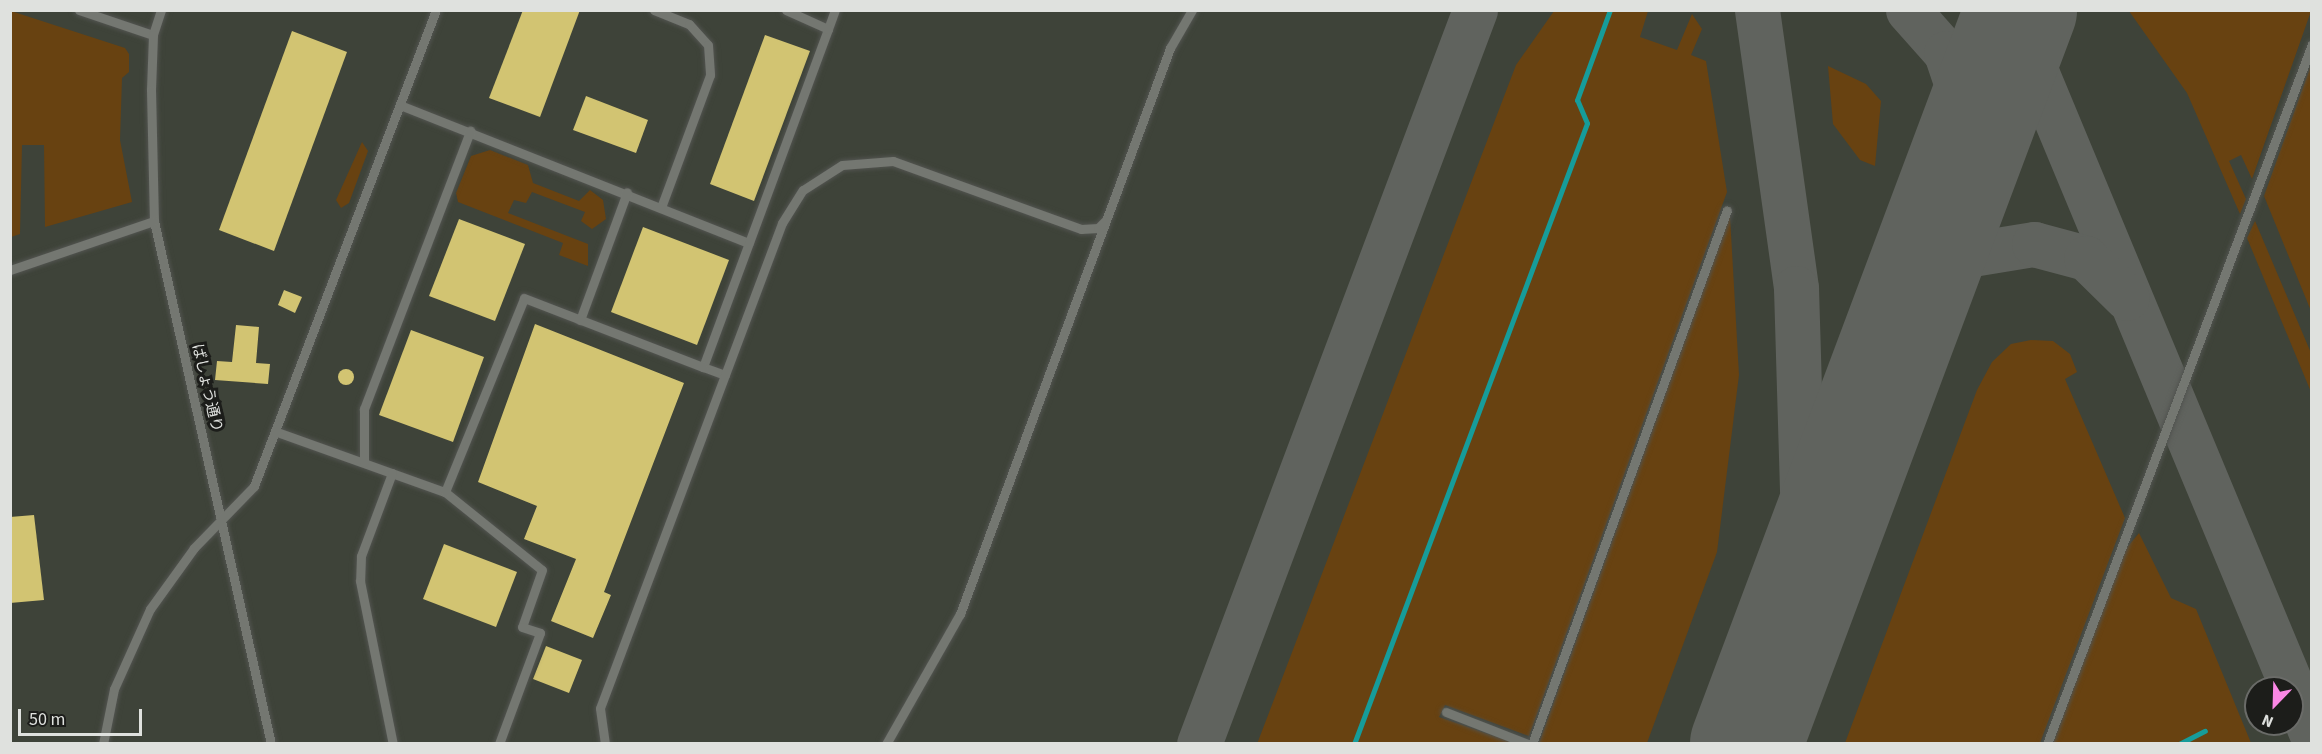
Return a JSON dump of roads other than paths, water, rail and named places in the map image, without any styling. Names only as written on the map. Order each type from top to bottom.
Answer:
[{"type":"lane","points":[[80,10],[153,35]]},
{"type":"lane","name":"ばしょう通り","points":[[161,10],[153,35],[154,221],[271,744]]},
{"type":"lane","points":[[103,744],[118,679],[150,609],[194,548],[222,525],[254,486],[278,432],[436,10]]},
{"type":"lane","points":[[654,10],[689,24],[708,45],[710,75],[662,205]]},
{"type":"lane","points":[[786,10],[828,29]]},
{"type":"lane","points":[[703,367],[835,10]]},
{"type":"lane","points":[[886,744],[960,614],[1170,48],[1192,10]]},
{"type":"lane","points":[[2047,744],[2312,44]]},
{"type":"lane","points":[[400,105],[662,205],[749,243]]},
{"type":"lane","points":[[364,462],[364,409],[470,131]]},
{"type":"lane","points":[[605,744],[600,708],[782,223],[803,190],[842,165],[893,161],[1081,230],[1098,228],[1106,219]]},
{"type":"lane","points":[[580,320],[627,192]]},
{"type":"lane","points":[[1446,712],[1530,744],[1727,210]]},
{"type":"lane","points":[[10,270],[154,221]]},
{"type":"lane","points":[[445,492],[524,298],[725,375]]},
{"type":"lane","points":[[278,432],[445,492],[542,570],[522,627],[540,633],[499,744]]},
{"type":"lane","points":[[393,473],[361,556],[360,581],[393,744]]},
{"type":"waterway","points":[[1354,744],[1587,123],[1577,100],[1610,10]]},
{"type":"waterway","points":[[2179,744],[2205,731]]}]
